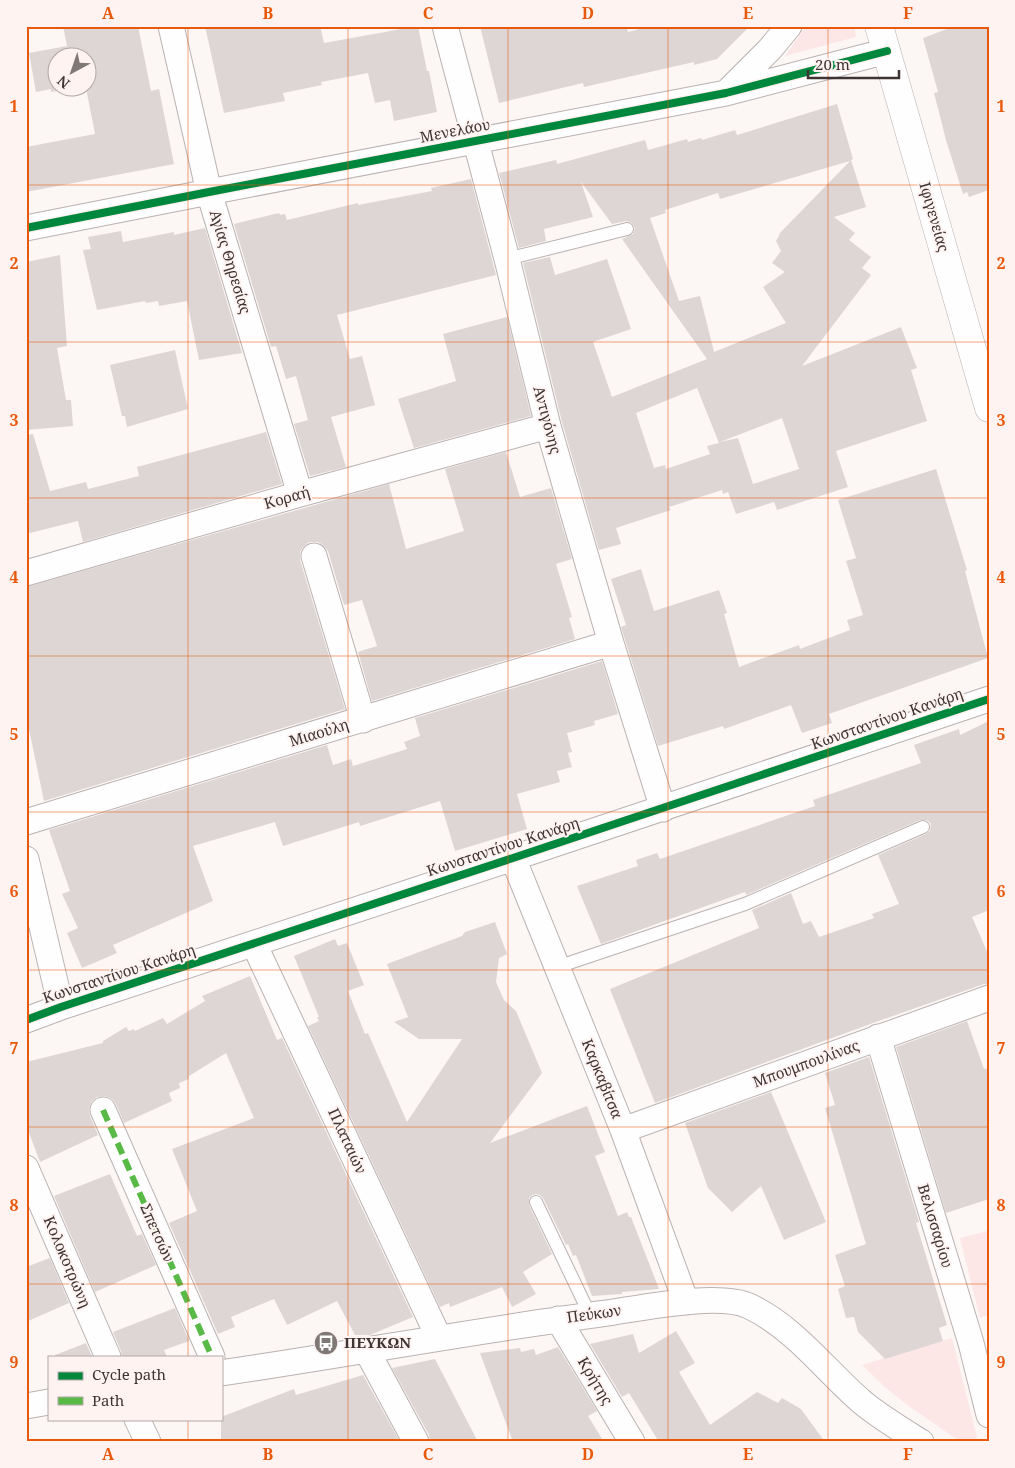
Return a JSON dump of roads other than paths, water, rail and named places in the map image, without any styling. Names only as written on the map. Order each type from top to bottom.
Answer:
[{"type":"street","name":"Αγίας Θηρεσίας","points":[[171,26],[209,192],[300,494]]},
{"type":"street","name":"Αντιγόνης","points":[[446,26],[507,259],[548,426],[611,643],[664,809]]},
{"type":"street","points":[[726,93],[770,49],[789,26]]},
{"type":"street","name":"Μενελάου","points":[[26,228],[726,93],[883,39]]},
{"type":"street","name":"Ιφιγενείας","points":[[883,39],[989,408]]},
{"type":"street","name":"Κοραή","points":[[26,573],[300,494],[548,426]]},
{"type":"street","points":[[314,556],[363,720]]},
{"type":"street","name":"Μιαούλη","points":[[26,822],[611,643]]},
{"type":"street","name":"Κωνσταντίνου Κανάρη","points":[[26,1020],[664,809],[989,699]]},
{"type":"street","name":"Καρκαβίτσα","points":[[513,858],[623,1130],[686,1302]]},
{"type":"street","points":[[26,859],[61,1007]]},
{"type":"street","name":"Πλαταιών","points":[[254,944],[439,1338]]},
{"type":"street","name":"Μπουμπουλίνας","points":[[623,1130],[989,998]]},
{"type":"street","name":"Βελισσαρίου","points":[[878,1037],[971,1343],[989,1415]]},
{"type":"street","name":"Σπετσών","points":[[102,1110],[212,1356]]},
{"type":"street","name":"Κολοκοτρώνη","points":[[26,1168],[108,1356]]},
{"type":"street","name":"Πεύκων","points":[[222,1373],[558,1319],[686,1302],[722,1300],[748,1305],[770,1318],[794,1336],[861,1401],[882,1418],[921,1442]]},
{"type":"street","name":"Κρήτης","points":[[558,1319],[632,1442]]},
{"type":"street","points":[[367,1351],[416,1442]]},
{"type":"street","points":[[26,1406],[48,1402]]},
{"type":"street","points":[[137,1420],[148,1442]]},
{"type":"lane","points":[[507,259],[627,229]]},
{"type":"lane","points":[[557,967],[745,904],[923,826]]},
{"type":"lane","points":[[536,1202],[590,1315]]},
{"type":"place","name":"ΠΕΥΚΩΝ","points":[[326,1343]]}]
